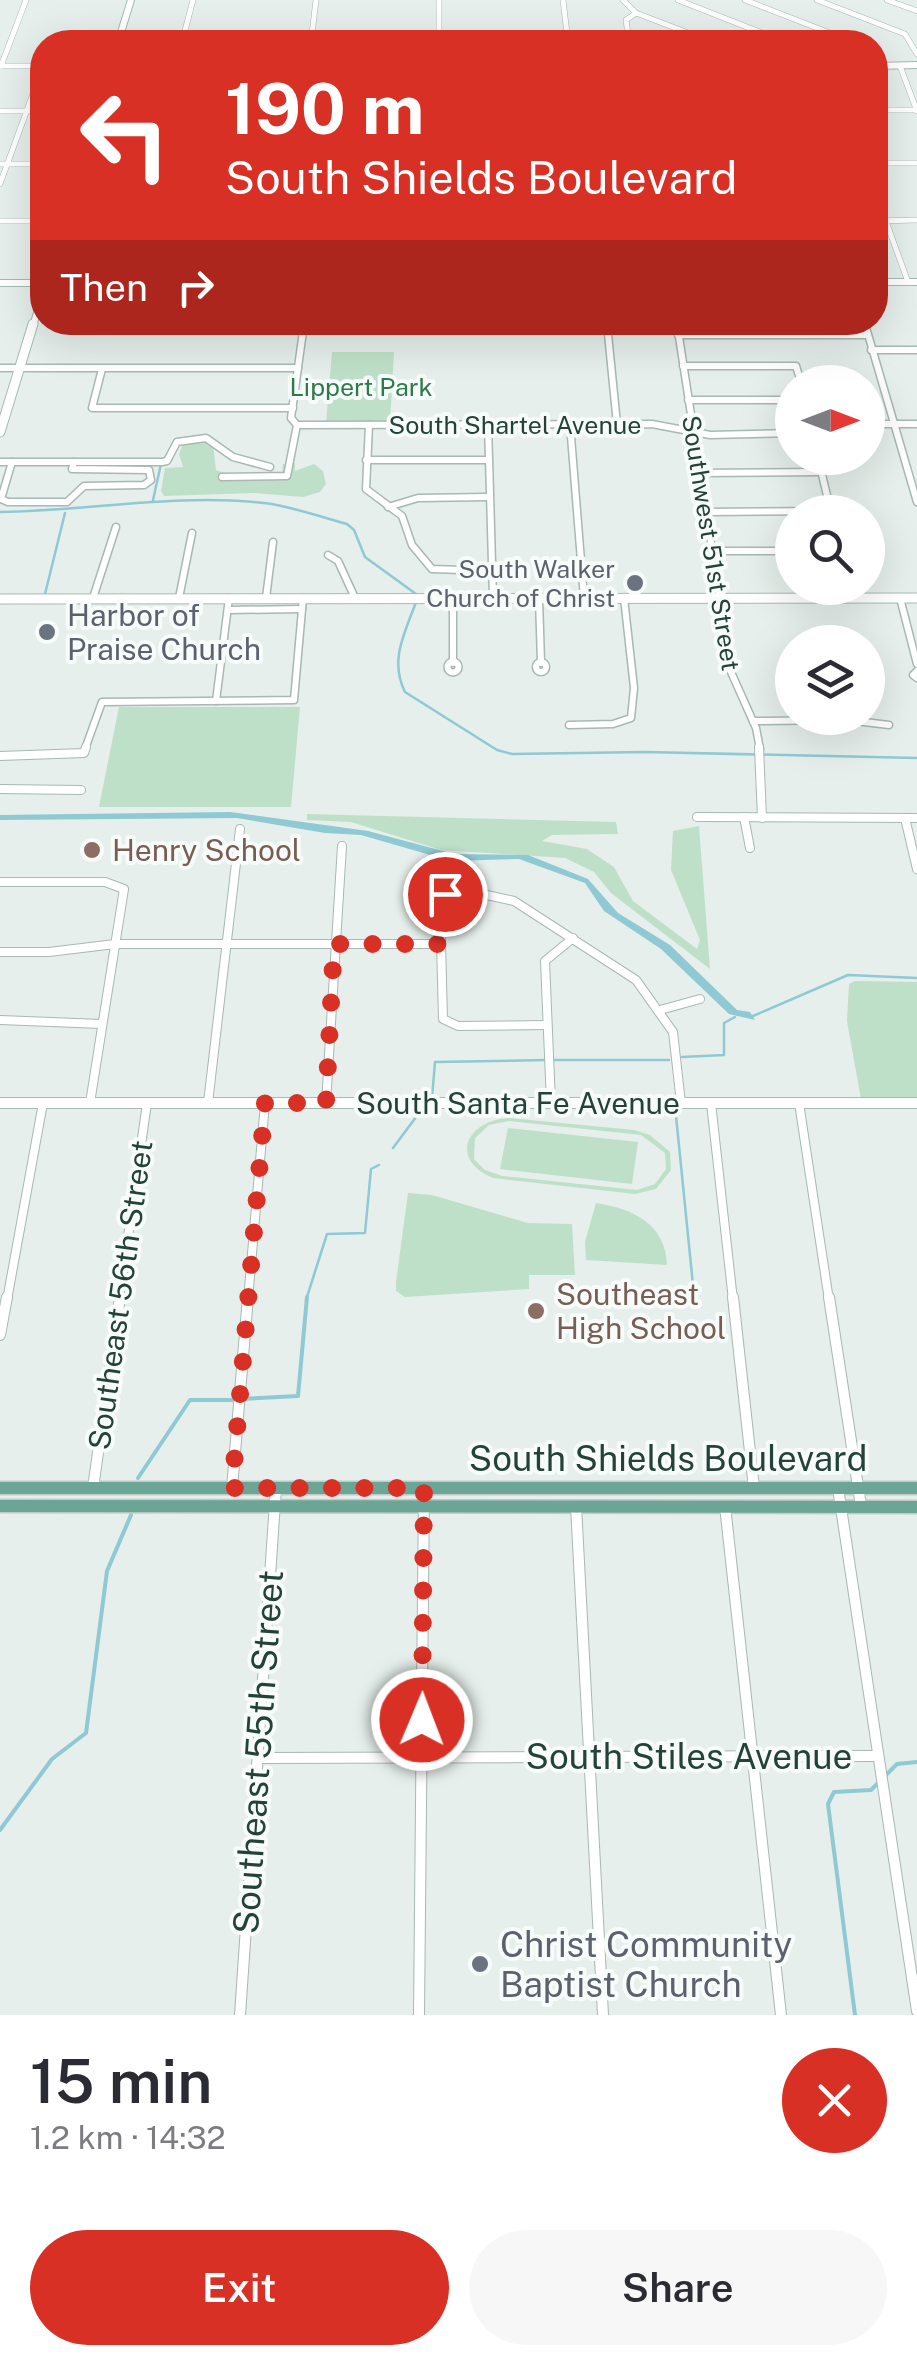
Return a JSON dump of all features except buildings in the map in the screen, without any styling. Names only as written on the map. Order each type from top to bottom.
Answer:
[{"type":"main road","points":[[122,30],[131,0]]},
{"type":"main road","points":[[0,283],[30,283]]},
{"type":"main road","points":[[0,430],[30,334]]},
{"type":"main road","points":[[0,599],[179,598],[229,604],[266,598],[302,604],[355,598],[775,596]]},
{"type":"main road","points":[[885,596],[917,598]]},
{"type":"main road","name":"South Shields Boulevard","points":[[0,1488],[917,1488]]},
{"type":"main road","name":"South Shields Boulevard","points":[[0,1506],[917,1506]]},
{"type":"street","points":[[26,0],[1,66],[30,67]]},
{"type":"street","points":[[185,30],[192,0]]},
{"type":"street","points":[[312,30],[316,0]]},
{"type":"street","points":[[439,0],[439,30]]},
{"type":"street","points":[[563,0],[567,30]]},
{"type":"street","points":[[623,0],[636,14],[678,30]]},
{"type":"street","points":[[678,0],[754,30]]},
{"type":"street","points":[[745,0],[822,30]]},
{"type":"street","points":[[818,0],[905,34],[917,54]]},
{"type":"street","points":[[887,0],[917,11]]},
{"type":"street","points":[[627,30],[626,21],[636,14]]},
{"type":"street","points":[[888,66],[917,65]]},
{"type":"street","points":[[888,110],[917,110],[900,66]]},
{"type":"street","points":[[0,184],[4,164],[30,105]]},
{"type":"street","points":[[0,111],[28,111]]},
{"type":"street","points":[[888,163],[917,163]]},
{"type":"street","points":[[4,164],[30,164]]},
{"type":"street","points":[[888,221],[917,220]]},
{"type":"street","points":[[0,221],[30,221]]},
{"type":"street","points":[[888,228],[912,282]]},
{"type":"street","points":[[222,477],[287,476],[297,425],[292,422],[302,335]]},
{"type":"street","points":[[608,335],[617,424]]},
{"type":"street","points":[[678,335],[742,335]]},
{"type":"street","name":"Southwest 51st Street","points":[[678,335],[731,672],[753,720],[759,745],[762,818]]},
{"type":"street","points":[[868,335],[917,502]]},
{"type":"street","points":[[871,350],[917,350]]},
{"type":"street","points":[[683,366],[775,366]]},
{"type":"street","points":[[0,368],[298,368]]},
{"type":"street","points":[[102,369],[92,408],[293,408]]},
{"type":"street","points":[[688,400],[775,400]]},
{"type":"street","points":[[488,424],[493,598]]},
{"type":"street","points":[[570,424],[584,598]]},
{"type":"street","name":"South Shartel Avenue","points":[[297,425],[617,424],[668,426],[722,435],[775,433]]},
{"type":"street","points":[[885,424],[917,424]]},
{"type":"street","points":[[368,425],[366,489],[407,523],[412,545],[432,568],[492,570]]},
{"type":"street","points":[[73,466],[168,462],[177,442],[206,438],[233,457],[270,467]]},
{"type":"street","points":[[366,460],[488,460]]},
{"type":"street","points":[[0,462],[12,462],[146,470],[152,474],[144,486],[82,486],[66,502],[8,502],[0,499],[12,462]]},
{"type":"street","points":[[699,473],[775,472]]},
{"type":"street","points":[[388,507],[418,498],[488,497]]},
{"type":"street","points":[[706,512],[775,512]]},
{"type":"street","points":[[94,598],[102,562],[116,527]]},
{"type":"street","points":[[179,598],[192,532]]},
{"type":"street","points":[[266,598],[272,542]]},
{"type":"street","points":[[714,552],[775,552]]},
{"type":"street","points":[[328,554],[338,561],[355,598]]},
{"type":"street","points":[[453,598],[453,662]]},
{"type":"street","points":[[539,598],[542,663]]},
{"type":"street","points":[[570,725],[613,724],[631,718],[633,654],[624,621],[624,598]]},
{"type":"street","points":[[900,598],[917,671]]},
{"type":"street","points":[[0,756],[84,753],[102,702],[216,701],[294,700],[302,604],[229,604],[216,701]]},
{"type":"street","points":[[753,720],[889,724]]},
{"type":"street","points":[[0,790],[81,790]]},
{"type":"street","points":[[697,817],[917,818]]},
{"type":"street","points":[[744,817],[750,848]]},
{"type":"street","points":[[905,818],[917,869]]},
{"type":"street","points":[[208,1103],[240,829]]},
{"type":"street","points":[[326,1103],[342,846]]},
{"type":"street","points":[[0,882],[120,884],[124,894],[90,1102]]},
{"type":"street","points":[[546,1025],[446,1023],[442,1013],[440,904],[445,894],[478,893],[514,900],[636,980],[673,1032],[681,1103]]},
{"type":"street","points":[[551,1103],[545,961],[574,938]]},
{"type":"street","points":[[0,952],[49,952],[115,944],[441,944]]},
{"type":"street","points":[[660,1010],[700,999]]},
{"type":"street","points":[[0,1020],[102,1024]]},
{"type":"street","name":"South Santa Fe Avenue","points":[[0,1103],[917,1103]]},
{"type":"street","points":[[0,1335],[43,1103]]},
{"type":"street","name":"Southeast 56th Street","points":[[94,1488],[147,1103]]},
{"type":"street","points":[[232,1488],[265,1103]]},
{"type":"street","points":[[712,1103],[754,1488]]},
{"type":"street","points":[[799,1103],[861,1506]]},
{"type":"street","name":"Southeast 55th Street","points":[[240,2015],[276,1488]]},
{"type":"street","points":[[419,2015],[424,1488]]},
{"type":"street","points":[[838,1488],[917,2011]]},
{"type":"street","points":[[576,1506],[603,2015]]},
{"type":"street","points":[[725,1506],[781,2015]]},
{"type":"street","name":"South Stiles Avenue","points":[[259,1758],[878,1756]]},
{"type":"green space","name":"Lippert Park","points":[[332,352],[394,352],[390,423],[326,423]]},
{"type":"green space","points":[[183,444],[213,444],[216,470],[230,475],[282,475],[283,464],[295,463],[295,471],[314,464],[323,471],[326,484],[320,492],[303,497],[253,493],[164,496],[161,491],[165,468],[183,467],[179,454]]},
{"type":"green space","points":[[119,707],[300,707],[291,807],[99,807]]},
{"type":"green space","points":[[307,814],[616,822],[618,834],[552,835],[542,841],[587,849],[614,867],[633,901],[697,949],[700,940],[671,870],[673,831],[699,826],[710,969],[611,893],[594,872],[565,858],[441,850],[351,822],[307,820]]},
{"type":"green space","points":[[917,982],[917,1099],[861,1099],[847,1021],[849,984]]},
{"type":"green space","points":[[509,1118],[634,1130],[650,1135],[670,1152],[671,1170],[656,1189],[635,1194],[493,1178],[479,1170],[467,1151],[474,1133],[494,1120]],"holes":[[[509,1121],[641,1135],[665,1153],[666,1169],[655,1184],[637,1190],[502,1176],[485,1170],[474,1159],[475,1138],[489,1125]]]},
{"type":"green space","points":[[508,1128],[638,1142],[632,1184],[500,1169]]},
{"type":"green space","points":[[408,1193],[432,1195],[528,1223],[572,1224],[575,1275],[529,1275],[529,1289],[405,1297],[396,1291],[396,1282]]},
{"type":"green space","points":[[596,1203],[645,1220],[660,1238],[667,1265],[586,1260],[585,1242]]},
{"type":"water","points":[[230,812],[368,831],[454,854],[528,855],[588,879],[618,913],[670,945],[737,1010],[750,1012],[755,1020],[729,1014],[661,949],[604,911],[585,883],[519,859],[451,861],[361,835],[237,818],[0,820],[0,815]]},
{"type":"waterway","points":[[153,500],[161,464]]},
{"type":"waterway","points":[[0,512],[198,500],[274,504],[347,524],[354,530],[365,557],[416,594]]},
{"type":"waterway","points":[[45,594],[65,513]]},
{"type":"waterway","points":[[416,602],[399,658],[405,692],[497,750],[512,754],[645,752],[917,758]]},
{"type":"waterway","points":[[753,1016],[848,975],[917,978]]},
{"type":"waterway","points":[[682,1057],[724,1055],[724,1023],[735,1017]]},
{"type":"waterway","points":[[432,1098],[435,1062],[546,1060]]},
{"type":"waterway","points":[[554,1060],[669,1060]]},
{"type":"waterway","points":[[393,1148],[422,1109]]},
{"type":"waterway","points":[[676,1116],[693,1285]]},
{"type":"waterway","points":[[306,1300],[327,1234],[365,1233],[371,1169],[379,1165]]},
{"type":"waterway","points":[[242,1399],[298,1396],[307,1297]]},
{"type":"waterway","points":[[138,1478],[190,1400],[234,1400]]},
{"type":"waterway","points":[[0,1830],[52,1759],[86,1733],[107,1571],[131,1515]]},
{"type":"waterway","points":[[884,1777],[897,1764],[917,1762]]},
{"type":"waterway","points":[[855,2015],[828,1804],[834,1792],[871,1790],[878,1783]]},
{"type":"place","name":"South Walker Church of Christ","points":[[635,583]]},
{"type":"place","name":"Harbor of Praise Church","points":[[47,632]]},
{"type":"place","name":"Henry School","points":[[92,850]]},
{"type":"place","name":"Southeast High School","points":[[536,1311]]},
{"type":"place","name":"Christ Community Baptist Church","points":[[480,1964]]},
{"type":"route","points":[[422,1720],[424,1488],[232,1488],[265,1103],[326,1103],[334,944],[441,944],[440,904],[445,894]]}]
